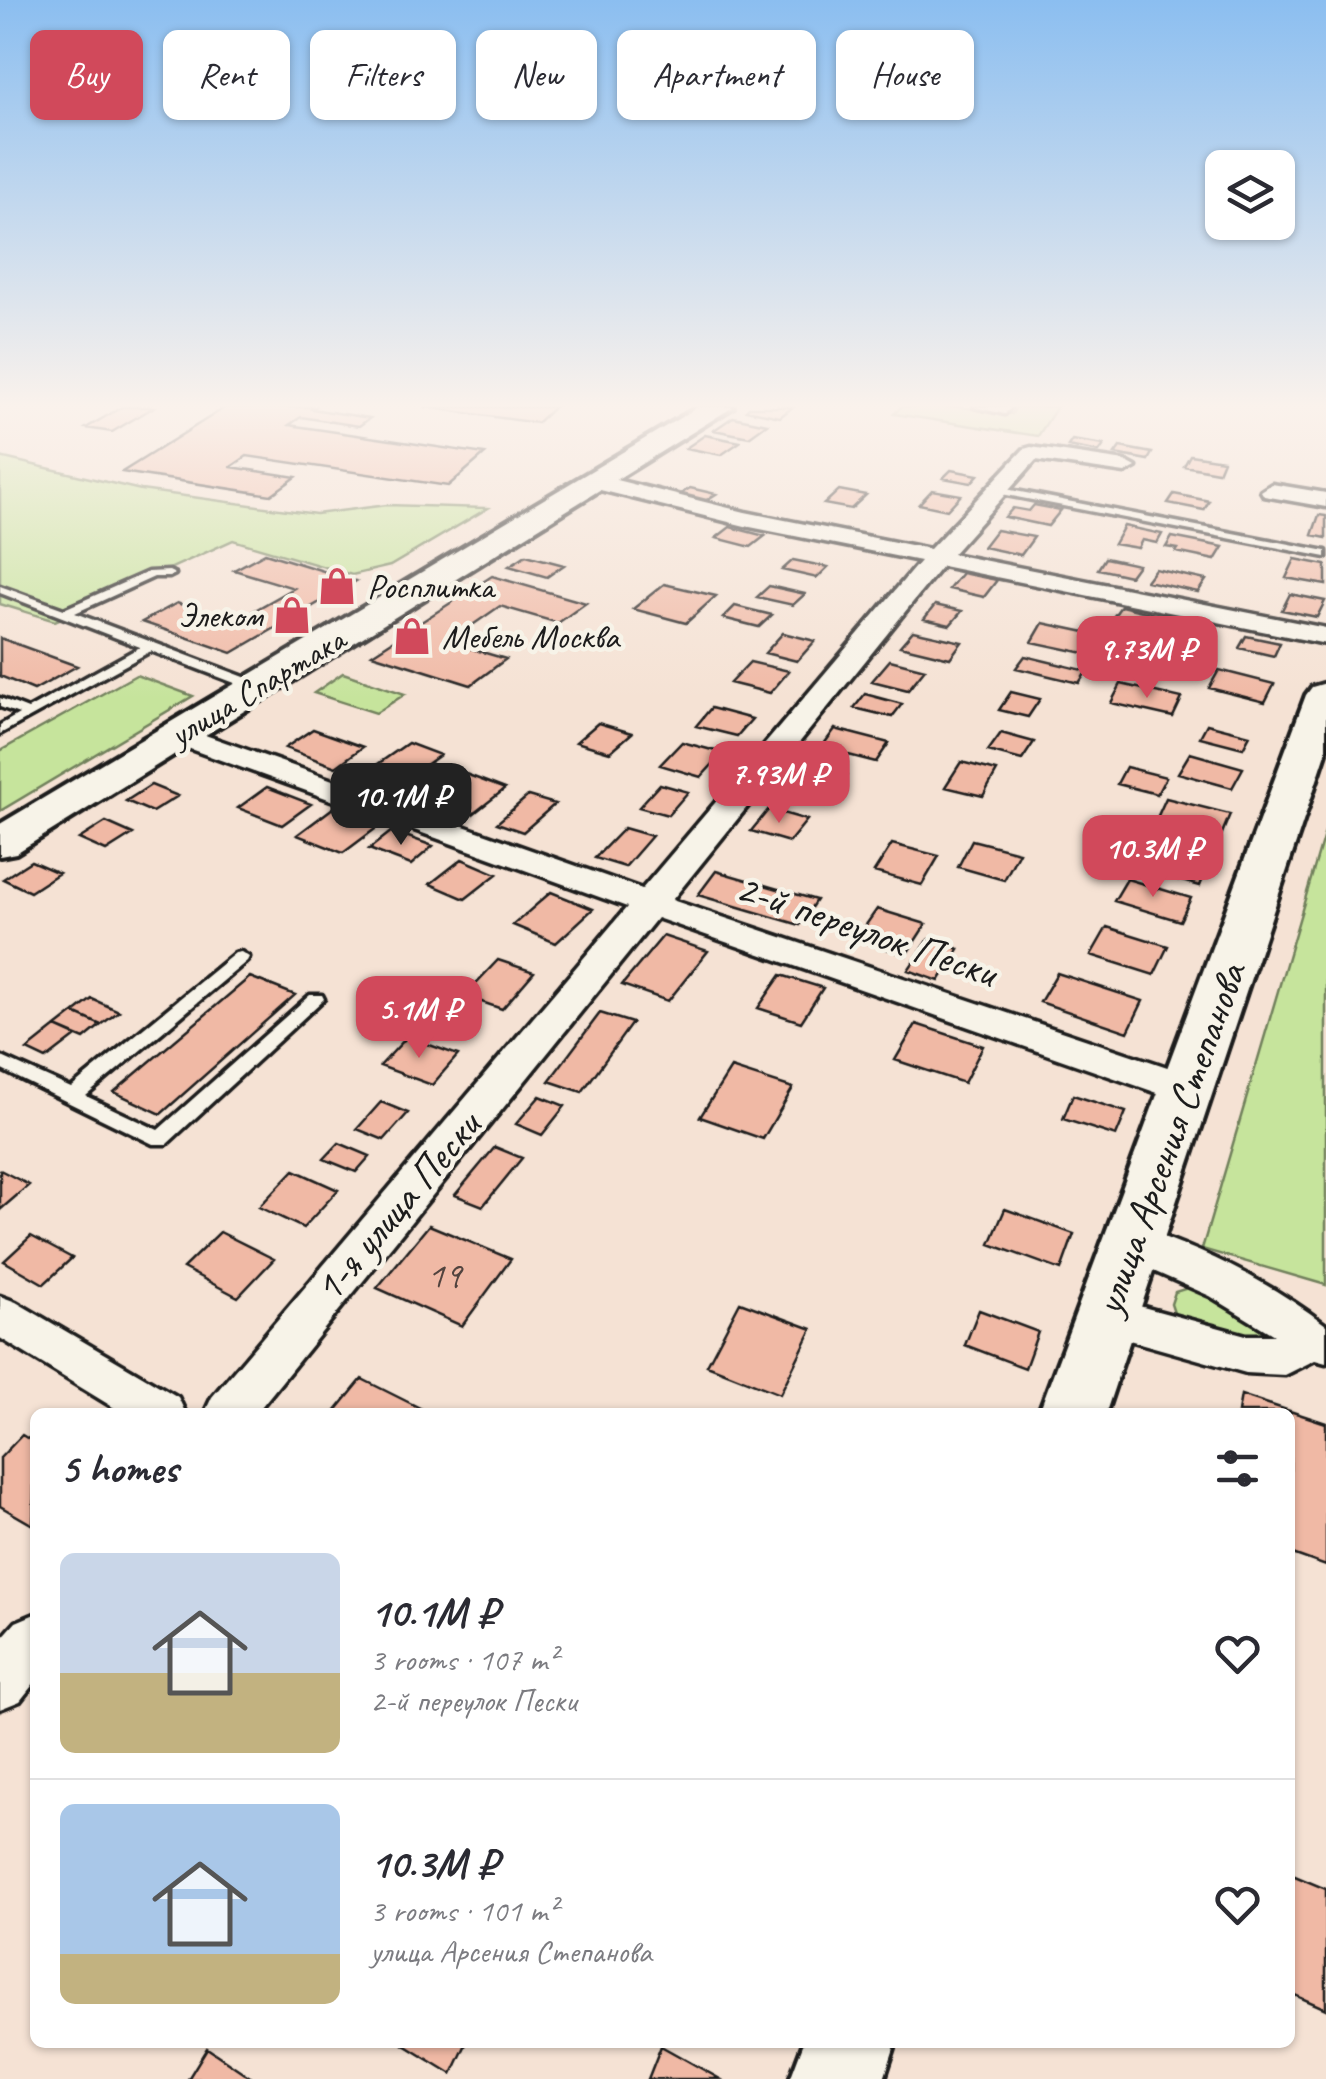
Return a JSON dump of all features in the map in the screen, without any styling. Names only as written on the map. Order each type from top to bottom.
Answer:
[{"type":"main road","name":"улица Спартака","points":[[0,843],[560,504]]},
{"type":"main road","name":"улица Арсения Степанова","points":[[1073,1408],[1326,694]]},
{"type":"main road","points":[[838,2079],[848,2048]]},
{"type":"street","points":[[685,504],[1326,636]]},
{"type":"street","name":"1-я улица Пески","points":[[232,1408],[983,504]]},
{"type":"street","name":"2-й переулок Пески","points":[[178,735],[648,903],[1186,1088]]},
{"type":"street","points":[[1132,1243],[1257,1299],[1318,1341]]},
{"type":"street","points":[[0,1315],[153,1408]]},
{"type":"street","points":[[1106,1316],[1246,1354],[1285,1354],[1318,1341]]},
{"type":"street","points":[[0,1682],[30,1647]]},
{"type":"lane","points":[[1068,504],[1326,554]]},
{"type":"lane","points":[[66,613],[152,574],[169,574]]},
{"type":"lane","points":[[0,589],[148,648],[258,686]]},
{"type":"lane","points":[[0,730],[148,648]]},
{"type":"lane","points":[[0,702],[30,714]]},
{"type":"lane","points":[[72,1096],[242,956]]},
{"type":"lane","points":[[0,1062],[160,1139],[316,999]]},
{"type":"green space","points":[[0,504],[243,504],[316,514],[387,505],[488,508],[390,566],[352,575],[233,540],[55,621],[0,604]]},
{"type":"green space","points":[[343,673],[405,694],[376,713],[314,693]]},
{"type":"green space","points":[[136,675],[193,696],[0,811],[0,751]]},
{"type":"green space","points":[[1326,828],[1326,1285],[1202,1249]]},
{"type":"green space","points":[[1194,1286],[1262,1327],[1259,1336],[1252,1342],[1175,1316],[1171,1304],[1175,1292]]},
{"type":"building","points":[[824,504],[856,504],[851,509]]},
{"type":"building","points":[[919,504],[953,504],[947,510]]},
{"type":"building","points":[[1173,504],[1207,504],[1204,510]]},
{"type":"building","points":[[1034,505],[1061,510],[1048,526],[1005,517],[1013,508],[1029,511]]},
{"type":"building","points":[[1319,515],[1326,516],[1326,538],[1312,535]]},
{"type":"building","points":[[1124,526],[1162,534],[1157,543],[1142,540],[1138,548],[1114,544]]},
{"type":"building","points":[[730,527],[765,536],[751,547],[716,538]]},
{"type":"building","points":[[996,530],[1034,537],[1021,555],[983,547]]},
{"type":"building","points":[[1172,537],[1223,547],[1215,560],[1166,547]]},
{"type":"building","points":[[265,553],[356,581],[232,653],[142,622],[177,603],[234,622],[294,588],[234,570]]},
{"type":"building","points":[[526,555],[564,565],[547,577],[509,566]]},
{"type":"building","points":[[1105,558],[1138,565],[1130,576],[1098,569]]},
{"type":"building","points":[[1295,559],[1326,565],[1326,585],[1286,578]]},
{"type":"building","points":[[793,560],[828,567],[817,578],[782,570]]},
{"type":"building","points":[[1155,569],[1206,580],[1198,592],[1146,581]]},
{"type":"building","points":[[962,573],[997,580],[984,597],[949,589]]},
{"type":"building","points":[[492,576],[586,603],[558,623],[500,606],[448,642],[506,659],[471,685],[372,654]]},
{"type":"building","points":[[664,584],[716,596],[686,623],[633,609]]},
{"type":"building","points":[[769,586],[805,594],[793,605],[757,597]]},
{"type":"building","points":[[1290,594],[1325,601],[1317,617],[1282,610]]},
{"type":"building","points":[[935,605],[962,611],[950,625],[924,619]]},
{"type":"building","points":[[735,606],[772,615],[759,627],[723,618]]},
{"type":"building","points":[[1121,606],[1167,617],[1153,638],[1106,627]]},
{"type":"building","points":[[1043,623],[1099,635],[1089,654],[1032,642]]},
{"type":"building","points":[[913,631],[962,642],[950,658],[900,646]]},
{"type":"building","points":[[783,633],[815,641],[797,661],[765,653]]},
{"type":"building","points":[[1246,636],[1280,643],[1274,656],[1239,648]]},
{"type":"building","points":[[0,638],[77,666],[34,690],[0,676]]},
{"type":"building","points":[[1025,656],[1087,671],[1079,683],[1016,668]]},
{"type":"building","points":[[890,660],[925,669],[908,690],[872,681]]},
{"type":"building","points":[[750,662],[789,671],[770,693],[730,683]]},
{"type":"building","points":[[1219,670],[1274,684],[1265,702],[1209,688]]},
{"type":"building","points":[[1121,684],[1182,698],[1173,717],[1111,703]]},
{"type":"building","points":[[1011,692],[1040,699],[1028,717],[999,710]]},
{"type":"building","points":[[865,694],[902,704],[892,717],[854,708]]},
{"type":"building","points":[[711,708],[752,719],[737,736],[696,726]]},
{"type":"building","points":[[598,723],[632,733],[610,752],[576,742]]},
{"type":"building","points":[[1207,724],[1250,735],[1243,748],[1200,737]]},
{"type":"building","points":[[313,729],[363,747],[336,767],[285,748]]},
{"type":"building","points":[[835,729],[889,743],[876,762],[821,748]]},
{"type":"building","points":[[1001,733],[1034,742],[1022,760],[988,751]]},
{"type":"building","points":[[682,742],[723,753],[701,777],[660,765]]},
{"type":"building","points":[[408,743],[440,755],[394,788],[362,775]]},
{"type":"building","points":[[1190,753],[1243,768],[1232,788],[1178,773]]},
{"type":"building","points":[[961,762],[997,771],[983,796],[945,787]]},
{"type":"building","points":[[809,766],[846,776],[830,795],[794,785]]},
{"type":"building","points":[[1126,767],[1166,777],[1157,794],[1117,784]]},
{"type":"building","points":[[463,773],[505,789],[473,814],[430,799]]},
{"type":"building","points":[[660,784],[688,792],[668,815],[639,807]]},
{"type":"building","points":[[151,785],[178,796],[152,812],[126,801]]},
{"type":"building","points":[[267,787],[311,804],[282,825],[238,808]]},
{"type":"building","points":[[528,796],[555,804],[523,832],[497,823]]},
{"type":"building","points":[[1166,798],[1230,814],[1221,836],[1156,820]]},
{"type":"building","points":[[333,808],[379,826],[343,853],[297,835]]},
{"type":"building","points":[[769,809],[807,820],[789,842],[751,831]]},
{"type":"building","points":[[106,822],[133,834],[106,851],[79,839]]},
{"type":"building","points":[[624,828],[652,836],[625,867],[595,858]]},
{"type":"building","points":[[392,831],[433,846],[411,865],[369,849]]},
{"type":"building","points":[[972,840],[1019,852],[1004,880],[958,867]]},
{"type":"building","points":[[892,844],[939,856],[922,885],[874,872]]},
{"type":"building","points":[[1145,850],[1208,866],[1200,886],[1138,869]]},
{"type":"building","points":[[462,859],[497,874],[465,899],[430,884]]},
{"type":"building","points":[[31,861],[59,873],[30,892],[3,879]]},
{"type":"building","points":[[716,871],[816,900],[800,925],[698,895]]},
{"type":"building","points":[[1127,879],[1191,898],[1180,921],[1114,901]]},
{"type":"building","points":[[551,892],[593,909],[556,943],[513,925]]},
{"type":"building","points":[[877,909],[926,924],[906,955],[856,939]]},
{"type":"building","points":[[1107,927],[1168,946],[1154,975],[1091,955]]},
{"type":"building","points":[[663,936],[708,951],[668,1001],[622,985]]},
{"type":"building","points":[[929,939],[959,949],[939,981],[908,970]]},
{"type":"building","points":[[498,960],[534,972],[502,1009],[464,996]]},
{"type":"building","points":[[1057,973],[1143,1001],[1128,1032],[1040,1002]]},
{"type":"building","points":[[781,975],[823,988],[801,1022],[758,1008]]},
{"type":"building","points":[[250,977],[295,995],[161,1114],[114,1092]]},
{"type":"building","points":[[92,999],[119,1011],[101,1025],[74,1013]]},
{"type":"building","points":[[74,1013],[101,1025],[84,1039],[56,1027]]},
{"type":"building","points":[[600,1013],[632,1023],[582,1092],[549,1081]]},
{"type":"building","points":[[916,1024],[983,1046],[964,1083],[895,1060]]},
{"type":"building","points":[[56,1027],[76,1036],[46,1059],[27,1050]]},
{"type":"building","points":[[407,1037],[458,1055],[432,1085],[380,1066]]},
{"type":"building","points":[[731,1068],[793,1088],[763,1139],[700,1117]]},
{"type":"building","points":[[1073,1095],[1126,1112],[1116,1136],[1063,1119]]},
{"type":"building","points":[[540,1096],[565,1106],[542,1135],[516,1124]]},
{"type":"building","points":[[381,1102],[408,1113],[384,1140],[357,1129]]},
{"type":"building","points":[[339,1143],[370,1156],[356,1172],[324,1159]]},
{"type":"building","points":[[495,1147],[522,1158],[483,1206],[455,1195]]},
{"type":"building","points":[[0,1170],[29,1185],[0,1210]]},
{"type":"building","points":[[294,1170],[338,1190],[303,1228],[259,1207]]},
{"type":"building","points":[[1005,1209],[1074,1234],[1061,1270],[990,1244]]},
{"type":"building","points":[[429,1225],[511,1259],[462,1326],[377,1288]]},
{"type":"building","points":[[220,1232],[274,1259],[238,1297],[183,1268]]},
{"type":"building","points":[[31,1236],[72,1258],[44,1284],[4,1261]]},
{"type":"building","points":[[740,1302],[812,1329],[780,1394],[707,1365]]},
{"type":"building","points":[[979,1310],[1038,1332],[1025,1368],[965,1345]]},
{"type":"building","points":[[362,1379],[420,1408],[338,1408]]},
{"type":"building","points":[[1241,1395],[1280,1408],[1239,1408]]},
{"type":"building","points":[[1295,1413],[1326,1423],[1326,1566],[1295,1555]]},
{"type":"building","points":[[22,1435],[30,1440],[30,1523],[0,1506],[0,1458]]},
{"type":"building","points":[[1295,1876],[1326,1889],[1326,2009],[1295,1995]]},
{"type":"building","points":[[207,2048],[253,2079],[188,2079]]},
{"type":"building","points":[[410,2048],[464,2048],[452,2074]]},
{"type":"building","points":[[660,2048],[665,2048],[720,2079],[648,2079]]},
{"type":"place","name":"Росплитка","points":[[337,586]]},
{"type":"place","name":"Элеком","points":[[292,615]]},
{"type":"place","name":"Мебель Москва","points":[[412,636]]}]
